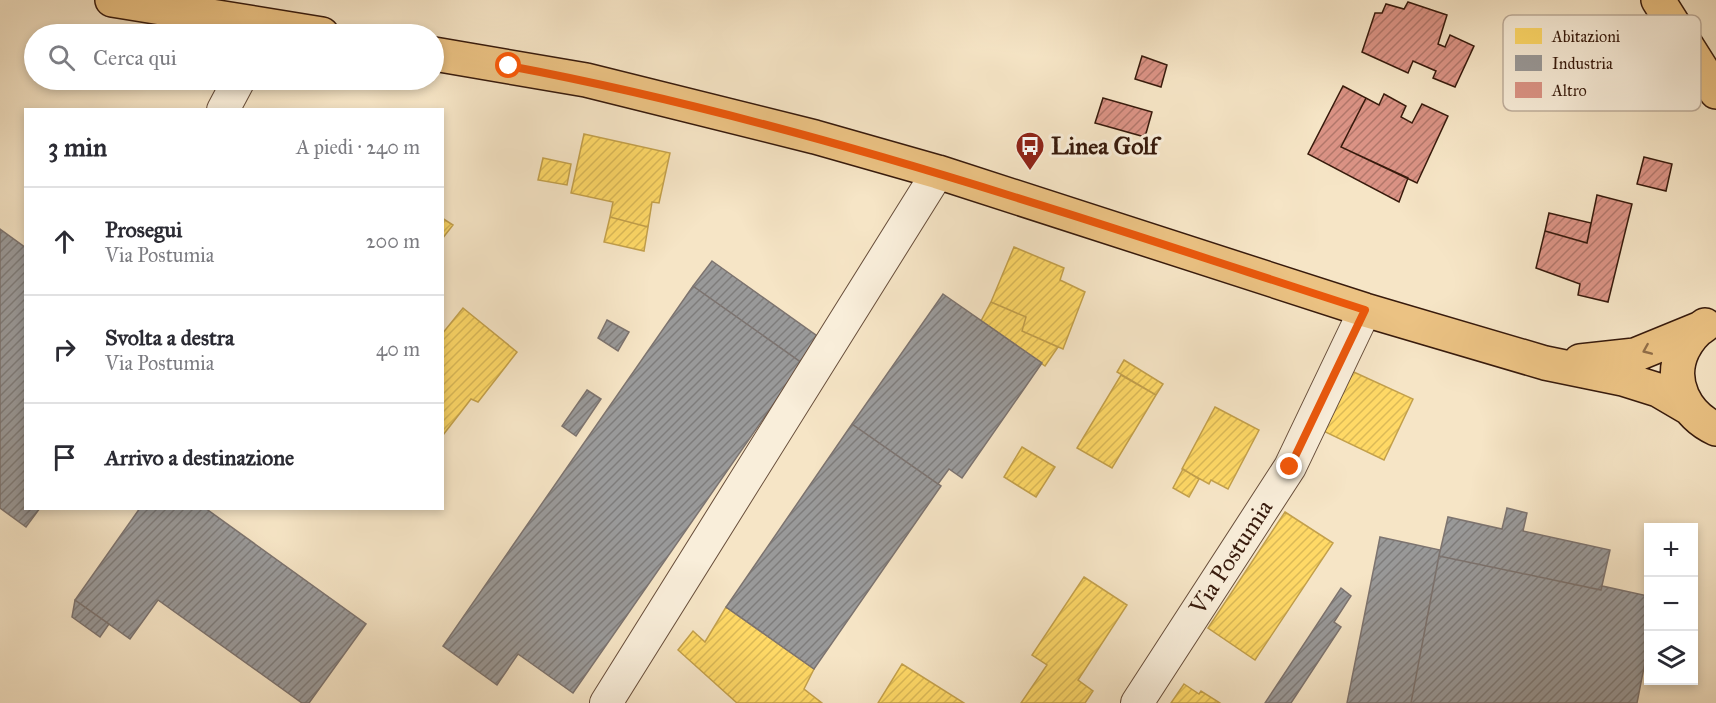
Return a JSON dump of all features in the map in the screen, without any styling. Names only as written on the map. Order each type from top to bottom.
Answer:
[{"type":"main road","points":[[112,0],[230,24]]},
{"type":"main road","points":[[1658,0],[1667,15]]},
{"type":"main road","points":[[444,56],[597,83],[815,137],[938,172],[1365,310],[1545,363],[1658,390],[1688,407]]},
{"type":"main road","points":[[1701,68],[1716,92]]},
{"type":"main road","points":[[1545,363],[1635,355],[1709,324]]},
{"type":"main road","points":[[1709,324],[1688,340],[1680,357],[1677,375],[1680,392],[1688,407],[1699,420],[1715,429]]},
{"type":"street","points":[[224,108],[234,90]]},
{"type":"street","points":[[606,703],[938,172]]},
{"type":"street","name":"Via Postumia","points":[[1137,703],[1290,467],[1365,310]]},
{"type":"building: Abitazioni","points":[[584,134],[670,153],[659,203],[652,202],[648,227],[610,217],[613,202],[571,193]]},
{"type":"building: Abitazioni","points":[[543,158],[571,164],[567,185],[538,180]]},
{"type":"building: Abitazioni","points":[[610,217],[648,227],[644,251],[604,242]]},
{"type":"building: Abitazioni","points":[[444,219],[453,225],[444,236]]},
{"type":"building: Abitazioni","points":[[1014,247],[1064,268],[1060,280],[1085,292],[1063,349],[1022,331],[1026,317],[991,302]]},
{"type":"building: Abitazioni","points":[[991,302],[1026,317],[1022,331],[1058,347],[1045,366],[981,321]]},
{"type":"building: Abitazioni","points":[[463,308],[517,352],[478,402],[471,399],[444,434],[444,332]]},
{"type":"building: Abitazioni","points":[[1124,360],[1163,384],[1156,395],[1117,372]]},
{"type":"building: Abitazioni","points":[[1345,368],[1413,399],[1384,460],[1317,428]]},
{"type":"building: Abitazioni","points":[[1121,375],[1156,395],[1112,468],[1077,448]]},
{"type":"building: Abitazioni","points":[[1215,407],[1259,430],[1228,489],[1211,480],[1209,484],[1182,469]]},
{"type":"building: Abitazioni","points":[[1022,447],[1055,467],[1036,497],[1004,477]]},
{"type":"building: Abitazioni","points":[[1183,469],[1199,479],[1189,497],[1173,488]]},
{"type":"building: Abitazioni","points":[[1285,512],[1333,543],[1255,660],[1208,628]]},
{"type":"building: Abitazioni","points":[[1084,577],[1127,605],[1078,680],[1093,691],[1085,703],[1021,703],[1047,665],[1032,655]]},
{"type":"building: Abitazioni","points":[[726,607],[814,669],[804,689],[822,703],[737,703],[678,650],[693,631],[705,642]]},
{"type":"building: Abitazioni","points":[[902,664],[964,703],[878,703]]},
{"type":"building: Abitazioni","points":[[1184,684],[1199,694],[1201,691],[1220,703],[1171,703]]},
{"type":"building: Industria","points":[[0,229],[24,247],[24,510],[39,510],[26,527],[0,508]]},
{"type":"building: Industria","points":[[712,261],[820,338],[802,363],[693,286]]},
{"type":"building: Industria","points":[[693,286],[802,363],[573,693],[518,654],[497,685],[443,646]]},
{"type":"building: Industria","points":[[943,294],[1042,363],[962,478],[949,469],[938,484],[852,424]]},
{"type":"building: Industria","points":[[607,320],[629,332],[618,351],[598,338]]},
{"type":"building: Industria","points":[[587,390],[601,399],[576,436],[562,426]]},
{"type":"building: Industria","points":[[852,424],[941,486],[814,669],[726,607]]},
{"type":"building: Industria","points":[[1507,508],[1527,513],[1523,531],[1610,550],[1601,590],[1439,556],[1448,517],[1502,529]]},
{"type":"building: Industria","points":[[139,510],[208,510],[366,624],[309,703],[302,703],[158,600],[130,639],[75,600]]},
{"type":"building: Industria","points":[[1380,537],[1440,550],[1411,703],[1347,703]]},
{"type":"building: Industria","points":[[1439,556],[1601,590],[1602,586],[1644,595],[1644,667],[1637,703],[1411,703]]},
{"type":"building: Industria","points":[[1341,588],[1351,596],[1334,622],[1341,627],[1291,703],[1265,703]]},
{"type":"building: Industria","points":[[75,600],[109,624],[100,637],[72,617]]},
{"type":"building: Altro","points":[[1408,2],[1447,15],[1438,44],[1445,47],[1450,35],[1474,46],[1455,87],[1433,78],[1436,71],[1413,61],[1408,73],[1362,52],[1375,13],[1382,13],[1386,4],[1404,9]]},
{"type":"building: Altro","points":[[1142,56],[1167,65],[1161,87],[1135,79]]},
{"type":"building: Altro","points":[[1343,86],[1366,98],[1341,147],[1408,178],[1399,202],[1308,154]]},
{"type":"building: Altro","points":[[1384,94],[1406,106],[1401,117],[1412,123],[1422,104],[1448,116],[1417,183],[1341,147],[1366,98],[1379,105]]},
{"type":"building: Altro","points":[[1103,98],[1152,112],[1145,137],[1095,123]]},
{"type":"building: Altro","points":[[1644,157],[1672,164],[1666,191],[1637,184]]},
{"type":"building: Altro","points":[[1597,195],[1632,204],[1608,302],[1578,295],[1580,284],[1536,268],[1545,231],[1587,243]]},
{"type":"building: Altro","points":[[1549,213],[1591,223],[1587,243],[1545,231]]},
{"type":"place","name":"Linea Golf","points":[[1030,172]]},
{"type":"route","points":[[509,66],[666,100],[815,137],[938,172],[1365,310],[1290,467]]}]
